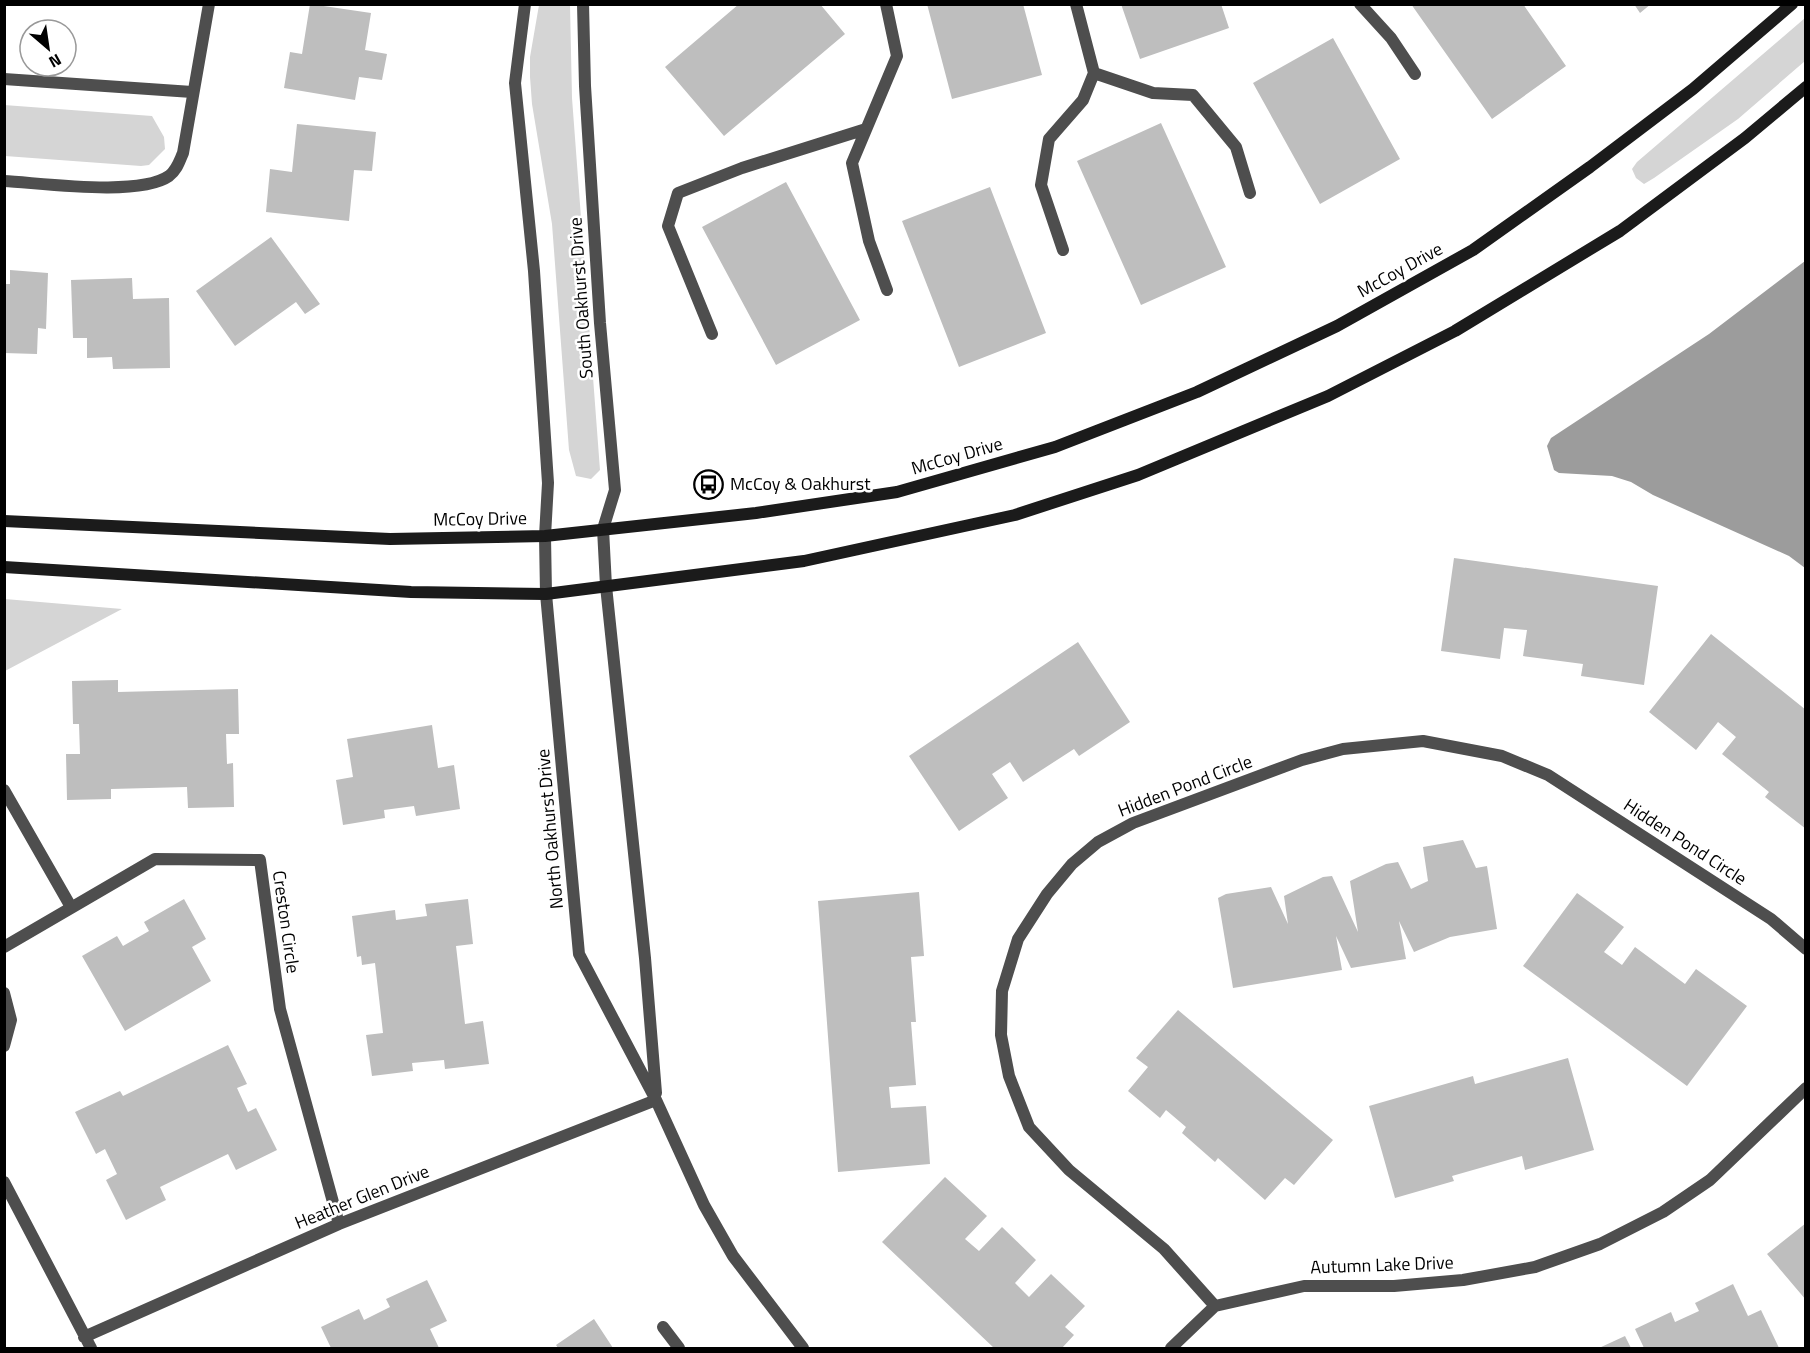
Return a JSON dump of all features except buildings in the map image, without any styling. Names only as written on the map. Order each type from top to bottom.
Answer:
[{"type":"street","points":[[4,181],[134,187],[162,180],[177,167],[183,153],[209,4]]},
{"type":"street","points":[[525,4],[515,83],[534,271],[547,459],[549,497],[545,536]]},
{"type":"street","name":"South Oakhurst Drive","points":[[583,4],[585,86],[600,322],[615,490],[603,529],[606,586]]},
{"type":"street","points":[[886,4],[897,56],[852,163],[869,241],[887,290]]},
{"type":"street","points":[[1063,250],[1041,186],[1049,139],[1083,100],[1094,73],[1076,4]]},
{"type":"street","points":[[1360,4],[1391,38],[1414,74]]},
{"type":"street","name":"McCoy Drive","points":[[4,521],[390,539],[545,536],[756,513],[897,492],[1055,447],[1197,392],[1337,326],[1473,250],[1693,89],[1792,4]]},
{"type":"street","points":[[1094,73],[1153,93],[1193,95],[1236,147],[1250,193]]},
{"type":"street","points":[[4,79],[192,92]]},
{"type":"street","points":[[4,567],[411,592],[546,594],[804,561],[1015,515],[1148,470],[1328,396],[1455,331],[1620,231],[1745,138],[1806,87]]},
{"type":"street","points":[[712,334],[668,226],[678,194],[742,168],[866,129]]},
{"type":"street","name":"North Oakhurst Drive","points":[[545,536],[546,594],[579,954],[656,1100],[704,1205],[733,1256],[803,1348]]},
{"type":"street","name":"North Oakhurst Drive","points":[[606,586],[645,958],[656,1100]]},
{"type":"street","name":"Hidden Pond Circle","points":[[1215,1306],[1164,1249],[1069,1170],[1029,1127],[1009,1076],[1001,1035],[1002,991],[1018,939],[1047,894],[1072,864],[1098,842],[1133,823],[1302,760],[1343,749],[1424,741],[1502,756],[1548,775],[1771,919],[1806,949]]},
{"type":"street","points":[[4,790],[71,907]]},
{"type":"street","name":"Creston Circle","points":[[4,947],[155,859],[260,860],[280,1009],[339,1224]]},
{"type":"street","points":[[4,993],[11,1020],[4,1046]]},
{"type":"street","name":"Autumn Lake Drive","points":[[1215,1306],[1304,1286],[1394,1286],[1463,1280],[1535,1267],[1599,1244],[1663,1212],[1710,1180],[1806,1088]]},
{"type":"street","name":"Heather Glen Drive","points":[[4,1182],[88,1343],[339,1224],[656,1100]]},
{"type":"street","points":[[1171,1348],[1215,1306]]},
{"type":"street","points":[[663,1327],[679,1348]]},
{"type":"shaded area","points":[[539,5],[570,5],[572,98],[600,470],[591,479],[576,476],[569,450],[552,224],[532,104],[530,77],[530,57]]},
{"type":"shaded area","points":[[1805,18],[1805,61],[1738,119],[1654,178],[1644,184],[1636,178],[1632,169],[1637,162]]},
{"type":"shaded area","points":[[4,105],[152,116],[164,137],[165,149],[149,165],[141,166],[5,156]]},
{"type":"shaded area","points":[[1805,261],[1805,568],[1789,556],[1653,495],[1631,482],[1612,476],[1559,473],[1554,470],[1547,446],[1551,438],[1709,334]]},
{"type":"shaded area","points":[[5,599],[122,609],[5,671]]},
{"type":"place","name":"McCoy & Oakhurst","points":[[709,484]]}]
